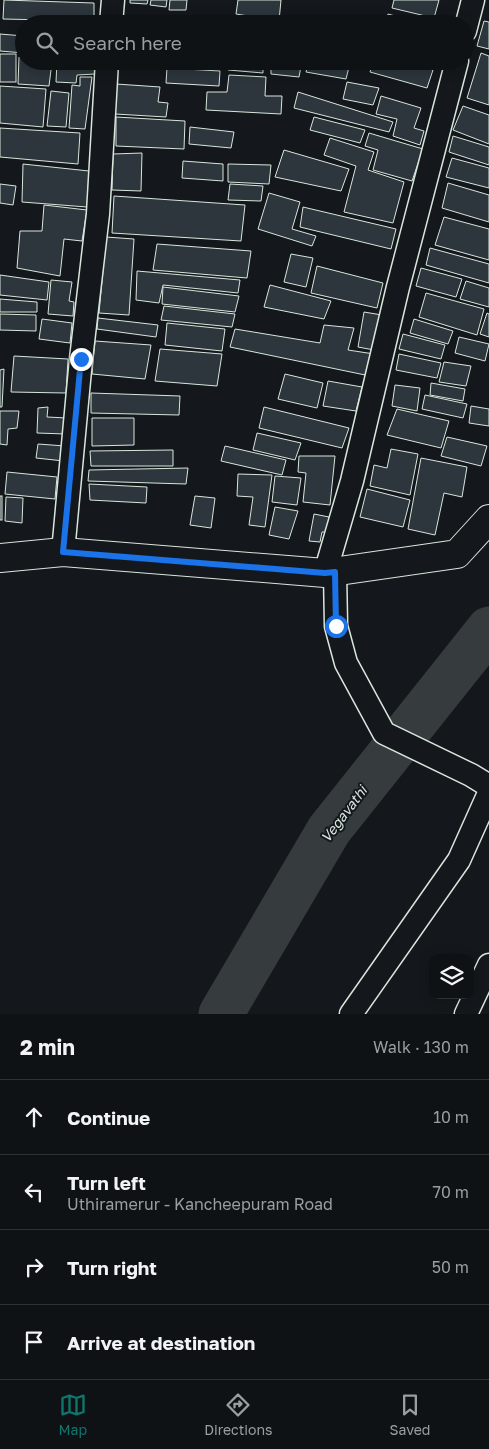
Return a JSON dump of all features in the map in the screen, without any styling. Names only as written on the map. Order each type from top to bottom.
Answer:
[{"type":"main road","points":[[0,558],[63,552],[330,572],[457,554],[489,519]]},
{"type":"street","points":[[112,15],[113,0]]},
{"type":"street","points":[[469,15],[473,0]]},
{"type":"street","points":[[63,552],[81,359],[98,214],[106,70]]},
{"type":"street","points":[[455,70],[398,287],[330,572],[336,626],[346,663],[384,733],[480,780]]},
{"type":"street","points":[[351,1014],[459,860],[489,793]]},
{"type":"street","points":[[466,1014],[489,965]]},
{"type":"building","points":[[4,0],[94,3],[94,15],[15,15],[15,19],[3,19]]},
{"type":"building","points":[[130,0],[148,0],[147,4],[130,3]]},
{"type":"building","points":[[151,0],[167,0],[166,7],[150,5]]},
{"type":"building","points":[[170,0],[187,0],[186,10],[169,10]]},
{"type":"building","points":[[238,0],[281,0],[280,15],[236,14]]},
{"type":"building","points":[[394,0],[439,0],[435,15],[421,15],[392,8]]},
{"type":"building","points":[[484,21],[489,22],[489,49],[477,46]]},
{"type":"building","points":[[0,34],[15,35],[15,52],[0,51]]},
{"type":"building","points":[[481,53],[489,56],[489,105],[467,98]]},
{"type":"building","points":[[0,54],[15,54],[16,82],[0,82]]},
{"type":"building","points":[[19,70],[51,70],[49,86],[18,84]]},
{"type":"building","points":[[57,70],[95,70],[95,74],[77,75],[76,83],[56,82]]},
{"type":"building","points":[[167,70],[220,71],[219,86],[166,83]]},
{"type":"building","points":[[228,70],[263,70],[263,73]]},
{"type":"building","points":[[271,70],[300,70],[299,77],[271,74]]},
{"type":"building","points":[[307,70],[348,70],[346,79],[306,72]]},
{"type":"building","points":[[371,70],[433,70],[427,88],[370,72]]},
{"type":"building","points":[[229,75],[266,77],[265,96],[282,96],[281,114],[206,110],[207,92],[227,92]]},
{"type":"building","points":[[80,77],[92,77],[85,129],[69,128],[72,85],[80,86]]},
{"type":"building","points":[[347,82],[379,88],[373,105],[343,99]]},
{"type":"building","points":[[116,84],[160,87],[158,102],[168,103],[166,117],[115,114]]},
{"type":"building","points":[[0,86],[46,89],[43,127],[0,123]]},
{"type":"building","points":[[51,91],[69,93],[66,127],[47,126]]},
{"type":"building","points":[[298,92],[393,122],[389,132],[294,108]]},
{"type":"building","points":[[381,96],[421,108],[414,128],[424,131],[420,145],[393,136],[397,119],[376,114]]},
{"type":"building","points":[[463,106],[489,115],[489,144],[453,130]]},
{"type":"building","points":[[116,117],[185,121],[184,149],[116,146]]},
{"type":"building","points":[[314,117],[365,130],[360,143],[310,130]]},
{"type":"building","points":[[190,127],[234,132],[231,148],[189,144]]},
{"type":"building","points":[[0,128],[80,133],[78,164],[0,157]]},
{"type":"building","points":[[369,133],[423,149],[412,181],[373,170],[378,150],[365,146]]},
{"type":"building","points":[[453,136],[489,147],[489,165],[449,152]]},
{"type":"building","points":[[330,138],[374,152],[368,170],[404,182],[393,223],[344,212],[356,166],[324,155]]},
{"type":"building","points":[[284,150],[349,169],[341,191],[275,177]]},
{"type":"building","points":[[142,153],[141,191],[112,190],[113,154]]},
{"type":"building","points":[[452,158],[489,168],[489,188],[446,177]]},
{"type":"building","points":[[183,161],[223,164],[223,181],[182,178]]},
{"type":"building","points":[[23,164],[89,171],[87,207],[22,202]]},
{"type":"building","points":[[228,164],[271,165],[269,184],[228,182]]},
{"type":"building","points":[[448,183],[489,195],[489,222],[442,208]]},
{"type":"building","points":[[0,184],[16,186],[13,205],[0,203]]},
{"type":"building","points":[[230,184],[263,186],[261,201],[228,200]]},
{"type":"building","points":[[269,193],[300,202],[292,229],[316,236],[312,246],[258,229]]},
{"type":"building","points":[[114,196],[245,205],[241,241],[112,233]]},
{"type":"building","points":[[44,205],[87,210],[82,241],[64,239],[60,276],[17,268],[20,231],[42,231]]},
{"type":"building","points":[[303,207],[396,229],[391,249],[300,227]]},
{"type":"building","points":[[444,217],[489,229],[489,260],[435,245]]},
{"type":"building","points":[[106,237],[134,239],[129,315],[99,313]]},
{"type":"building","points":[[157,244],[251,251],[247,278],[153,270]]},
{"type":"building","points":[[430,248],[489,264],[489,283],[426,265]]},
{"type":"building","points":[[291,254],[313,258],[306,287],[284,282]]},
{"type":"building","points":[[317,266],[383,283],[377,308],[311,293]]},
{"type":"building","points":[[421,268],[462,279],[456,297],[416,286]]},
{"type":"building","points":[[137,271],[240,280],[238,293],[163,285],[159,303],[136,300]]},
{"type":"building","points":[[0,275],[49,282],[47,300],[0,295]]},
{"type":"building","points":[[51,280],[72,282],[69,301],[74,302],[73,316],[48,314]]},
{"type":"building","points":[[466,281],[489,288],[489,307],[460,299]]},
{"type":"building","points":[[270,285],[331,301],[324,319],[264,307]]},
{"type":"building","points":[[163,287],[239,296],[235,312],[162,304]]},
{"type":"building","points":[[426,293],[484,309],[477,335],[419,317]]},
{"type":"building","points":[[0,299],[37,302],[37,312],[0,312]]},
{"type":"building","points":[[164,306],[235,314],[232,327],[161,320]]},
{"type":"building","points":[[364,312],[382,315],[374,350],[358,347]]},
{"type":"building","points":[[487,313],[489,314],[489,337],[480,334]]},
{"type":"building","points":[[0,314],[36,315],[36,331],[0,330]]},
{"type":"building","points":[[98,318],[158,325],[156,337],[97,329]]},
{"type":"building","points":[[42,319],[72,323],[70,343],[39,339]]},
{"type":"building","points":[[414,319],[453,331],[448,344],[410,333]]},
{"type":"building","points":[[167,323],[225,329],[222,351],[165,345]]},
{"type":"building","points":[[324,325],[354,328],[348,350],[374,354],[370,376],[230,347],[235,329],[320,343]]},
{"type":"building","points":[[403,334],[445,345],[441,359],[399,349]]},
{"type":"building","points":[[459,337],[489,344],[485,361],[455,353]]},
{"type":"building","points":[[95,341],[151,345],[145,379],[92,374]]},
{"type":"building","points":[[160,349],[222,354],[217,386],[155,381]]},
{"type":"building","points":[[399,354],[441,363],[437,378],[396,370]]},
{"type":"building","points":[[14,356],[68,359],[66,393],[11,392]]},
{"type":"building","points":[[444,362],[471,366],[466,386],[439,382]]},
{"type":"building","points":[[4,369],[2,407],[0,407],[0,370]]},
{"type":"building","points":[[285,374],[323,383],[317,408],[278,399]]},
{"type":"building","points":[[328,381],[362,387],[356,411],[323,406]]},
{"type":"building","points":[[431,383],[465,389],[463,401],[430,395]]},
{"type":"building","points":[[395,385],[420,388],[417,411],[392,406]]},
{"type":"building","points":[[91,393],[180,396],[179,415],[91,413]]},
{"type":"building","points":[[425,395],[467,404],[463,418],[422,409]]},
{"type":"building","points":[[471,406],[489,409],[489,426],[469,423]]},
{"type":"building","points":[[48,407],[47,417],[67,418],[66,434],[37,433],[38,408]]},
{"type":"building","points":[[264,407],[349,428],[342,448],[259,428]]},
{"type":"building","points":[[397,409],[449,421],[441,448],[387,435]]},
{"type":"building","points":[[0,411],[19,411],[17,428],[8,429],[7,445],[0,444]]},
{"type":"building","points":[[92,418],[134,418],[134,445],[92,446]]},
{"type":"building","points":[[257,433],[301,443],[295,460],[253,450]]},
{"type":"building","points":[[447,437],[487,446],[481,466],[441,456]]},
{"type":"building","points":[[38,444],[65,446],[64,461],[36,458]]},
{"type":"building","points":[[225,446],[286,460],[282,475],[221,461]]},
{"type":"building","points":[[391,449],[418,454],[410,495],[370,486],[374,465],[387,468]]},
{"type":"building","points":[[173,450],[173,466],[91,466],[90,451]]},
{"type":"building","points":[[299,456],[335,456],[330,505],[303,502],[306,473],[298,472]]},
{"type":"building","points":[[421,458],[467,467],[462,497],[444,493],[435,535],[408,529]]},
{"type":"building","points":[[188,468],[186,484],[88,481],[89,470]]},
{"type":"building","points":[[7,472],[57,477],[55,499],[5,494]]},
{"type":"building","points":[[238,474],[272,475],[265,527],[249,525],[253,497],[237,496]]},
{"type":"building","points":[[275,476],[301,478],[297,505],[272,502]]},
{"type":"building","points":[[89,484],[147,487],[146,503],[90,500]]},
{"type":"building","points":[[367,489],[410,500],[403,527],[360,517]]},
{"type":"building","points":[[0,496],[2,496],[2,520],[0,520]]},
{"type":"building","points":[[195,496],[215,498],[211,528],[190,525]]},
{"type":"building","points":[[6,497],[23,498],[22,523],[5,521]]},
{"type":"building","points":[[275,507],[298,511],[289,539],[269,535]]},
{"type":"building","points":[[314,514],[334,518],[332,532],[322,532],[320,542],[309,541]]},
{"type":"waterway","name":"Vegavathi","points":[[221,1014],[329,830],[489,629]]},
{"type":"route","points":[[81,359],[63,552],[325,573],[335,572],[336,626]]}]
